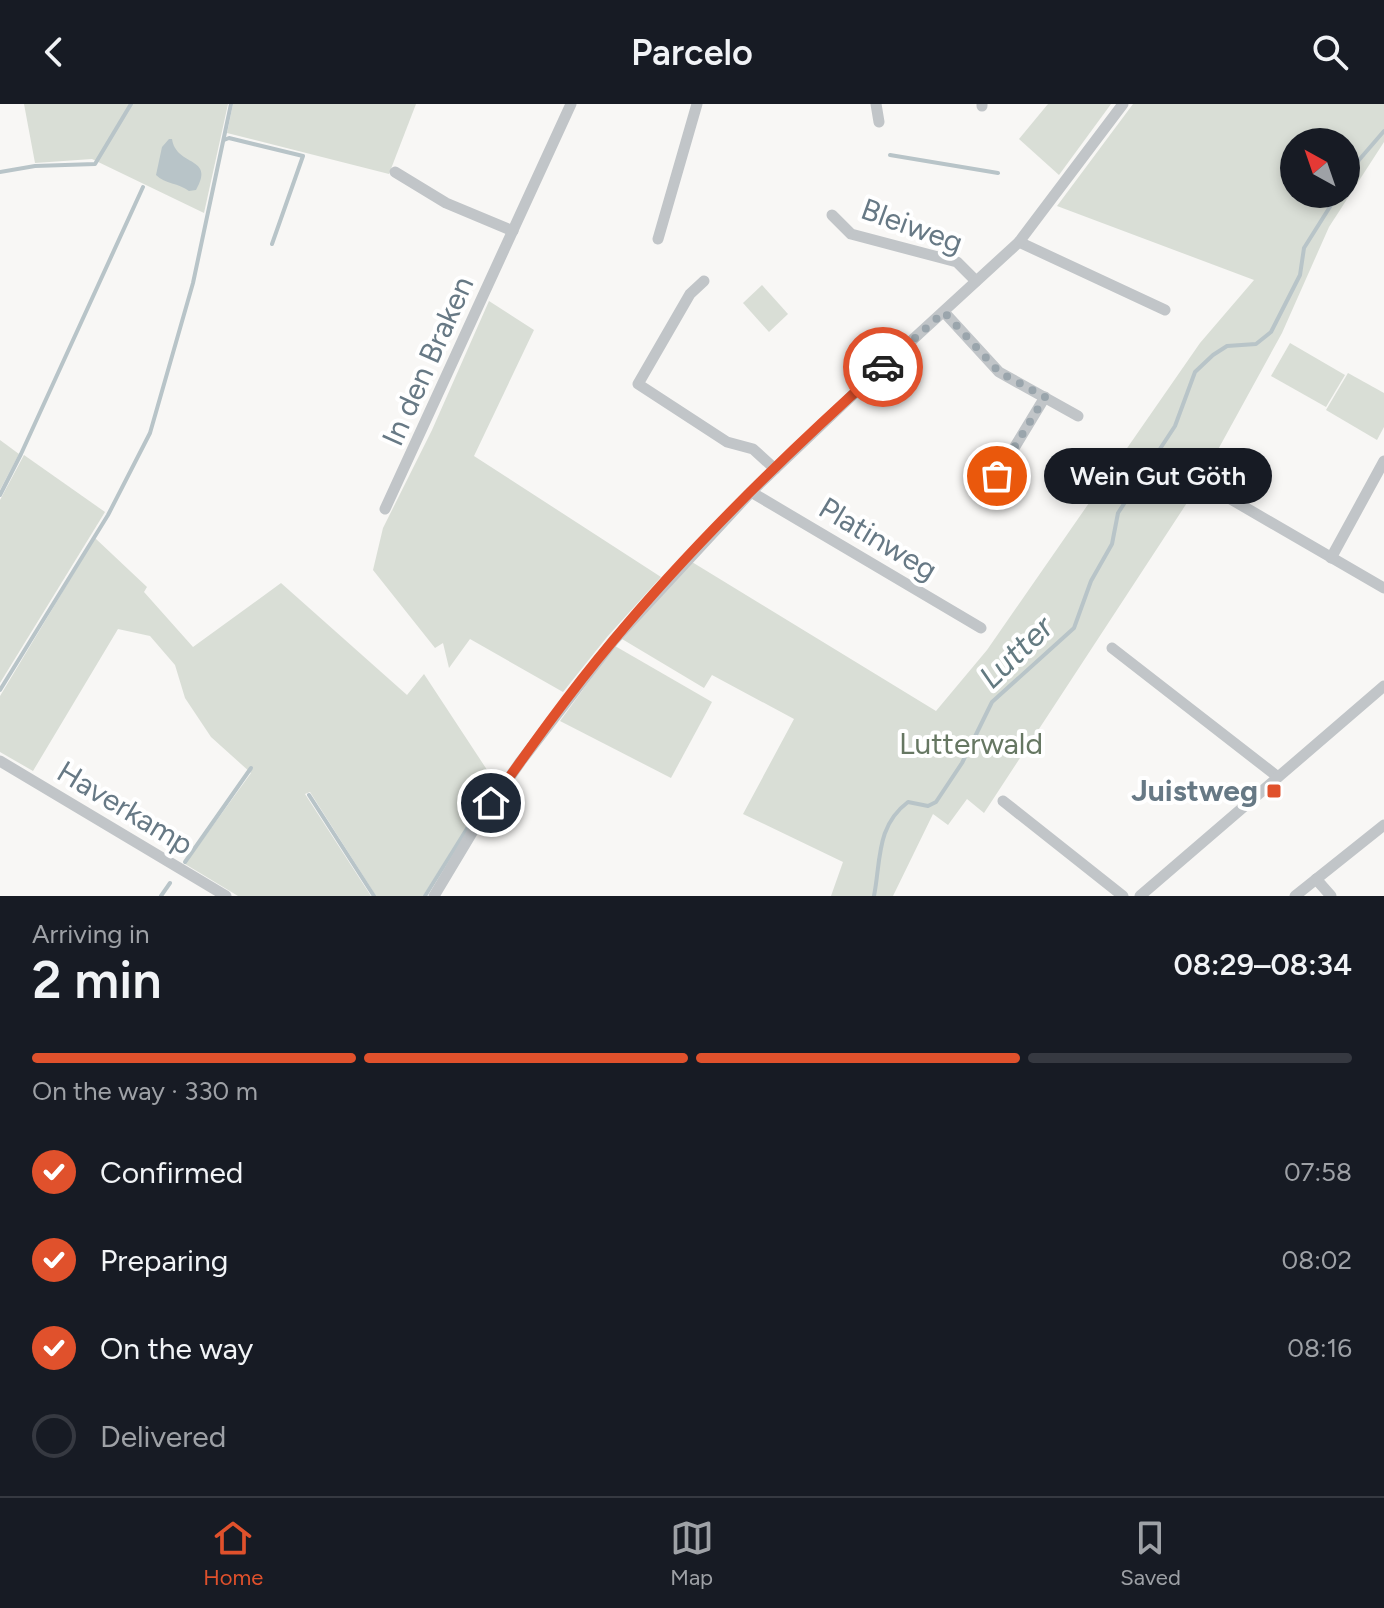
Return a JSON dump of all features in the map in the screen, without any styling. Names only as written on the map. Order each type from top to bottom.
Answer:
[{"type":"street","name":"In den Braken","points":[[385,509],[571,104]]},
{"type":"street","points":[[658,239],[697,104]]},
{"type":"street","points":[[876,104],[879,122]]},
{"type":"street","points":[[434,896],[479,821],[566,699],[614,640],[751,492],[1019,242],[1123,104]]},
{"type":"street","points":[[395,172],[446,203],[513,231]]},
{"type":"street","name":"Bleiweg","points":[[832,215],[851,234],[957,262],[976,281]]},
{"type":"street","points":[[1019,242],[1165,310]]},
{"type":"street","points":[[704,281],[690,294],[638,384],[727,442],[753,449],[775,469]]},
{"type":"street","points":[[944,312],[999,372],[1078,416]]},
{"type":"street","points":[[985,496],[1045,397]]},
{"type":"street","points":[[1331,558],[1384,461]]},
{"type":"street","points":[[1203,483],[1384,588]]},
{"type":"street","name":"Platinweg","points":[[751,492],[981,628]]},
{"type":"street","points":[[1112,648],[1278,777]]},
{"type":"street","points":[[1140,896],[1384,686]]},
{"type":"street","name":"Haverkamp","points":[[0,761],[226,896]]},
{"type":"street","points":[[1003,801],[1123,896]]},
{"type":"street","points":[[1295,896],[1384,825]]},
{"type":"street","points":[[1316,879],[1331,896]]},
{"type":"green space","points":[[24,104],[228,104],[204,213],[92,159],[35,163]]},
{"type":"green space","points":[[233,104],[416,104],[389,174],[227,133]]},
{"type":"green space","points":[[1048,104],[1111,104],[1059,175],[1019,139]]},
{"type":"green space","name":"Lutterwald","points":[[1133,104],[1384,104],[1384,142],[1360,179],[1360,128],[1280,128],[1280,208],[1341,208],[1329,227],[1282,333],[1198,486],[984,813],[967,799],[948,825],[933,814],[893,896],[831,896],[843,862],[743,814],[794,719],[712,675],[704,688],[622,639],[692,562],[936,711],[987,650],[1200,343],[1254,280],[1057,206]]},
{"type":"green space","points":[[762,285],[788,314],[769,332],[743,303]]},
{"type":"green space","points":[[489,301],[534,330],[474,456],[661,577],[563,692],[470,639],[449,668],[443,643],[435,648],[373,570],[383,528],[432,430]]},
{"type":"green space","points":[[1290,343],[1345,375],[1326,407],[1271,376]]},
{"type":"green space","points":[[1348,373],[1384,393],[1384,427],[1377,440],[1326,410]]},
{"type":"green space","points":[[0,440],[19,454],[0,490]]},
{"type":"green space","points":[[24,455],[105,512],[0,683],[0,500]]},
{"type":"green space","points":[[95,538],[147,587],[144,592],[193,647],[281,583],[407,695],[424,674],[495,782],[423,896],[376,896],[310,792],[305,794],[371,896],[238,896],[185,864],[251,773],[211,737],[185,698],[175,665],[150,636],[118,629],[33,771],[0,752],[0,696]]},
{"type":"green space","points":[[615,646],[712,702],[671,778],[560,721]]},
{"type":"shaded area","points":[[172,139],[180,154],[198,166],[201,179],[196,190],[189,191],[156,175],[162,147]]},
{"type":"waterway","points":[[0,172],[35,166],[95,164],[131,104]]},
{"type":"waterway","points":[[0,690],[108,515],[150,433],[193,283],[231,104]]},
{"type":"waterway","name":"Lutter","points":[[1360,159],[1384,131]]},
{"type":"waterway","points":[[224,140],[229,138],[303,156],[272,244]]},
{"type":"waterway","points":[[890,155],[998,173]]},
{"type":"waterway","points":[[0,495],[143,187]]},
{"type":"waterway","name":"Lutter","points":[[874,896],[882,844],[890,822],[908,802],[928,806],[936,802],[962,763],[992,702],[1074,628],[1091,581],[1112,544],[1118,513],[1175,426],[1195,372],[1227,346],[1256,344],[1271,332],[1300,275],[1304,248],[1329,208]]},
{"type":"waterway","points":[[185,862],[251,768]]},
{"type":"waterway","points":[[425,896],[493,787]]},
{"type":"waterway","points":[[309,795],[374,896]]},
{"type":"waterway","points":[[161,896],[170,883]]},
{"type":"way so far","points":[[883,367],[944,312],[999,372],[1045,397],[997,476]]},
{"type":"place","name":"Wein Gut Göth","points":[[997,476]]},
{"type":"place","name":"Juistweg","points":[[1274,791]]},
{"type":"route","points":[[491,803],[566,699],[665,583],[751,492],[883,367]]}]
